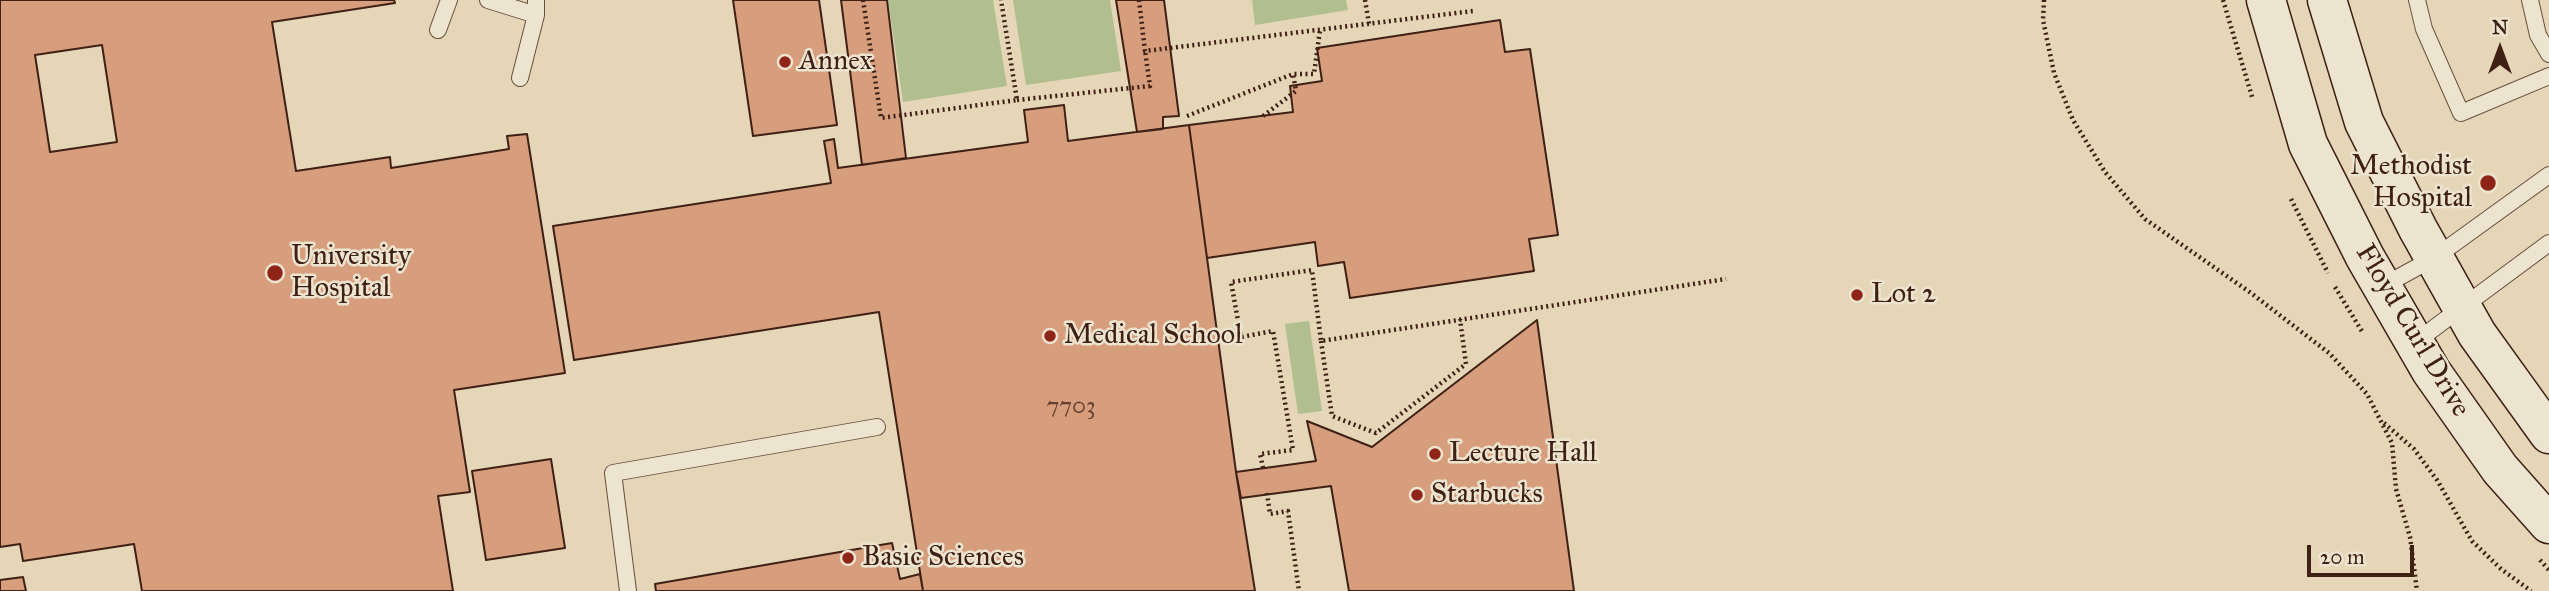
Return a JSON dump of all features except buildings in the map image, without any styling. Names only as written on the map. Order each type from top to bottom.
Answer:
[{"type":"street","name":"Floyd Curl Drive","points":[[2266,0],[2308,144],[2381,287],[2431,372],[2500,468],[2549,524]]},
{"type":"street","name":"Floyd Curl Drive","points":[[2327,0],[2364,122],[2434,258],[2477,334],[2549,434]]},
{"type":"lane","points":[[438,30],[449,0]]},
{"type":"lane","points":[[488,0],[536,8],[520,78]]},
{"type":"lane","points":[[2417,0],[2424,29],[2461,113],[2549,76]]},
{"type":"lane","points":[[2530,0],[2538,35],[2549,54]]},
{"type":"lane","points":[[2381,287],[2434,258],[2549,175]]},
{"type":"lane","points":[[2414,343],[2549,243]]},
{"type":"lane","points":[[628,591],[613,473],[877,426]]},
{"type":"path","points":[[863,0],[881,118],[1150,86],[1139,0]]},
{"type":"path","points":[[1002,0],[1017,100]]},
{"type":"path","points":[[1365,0],[1369,24]]},
{"type":"path","points":[[2045,0],[2043,20],[2053,73],[2073,120],[2105,172],[2145,219],[2251,293],[2329,352],[2367,394],[2392,443],[2396,489],[2410,537],[2417,591]]},
{"type":"path","points":[[1145,51],[1473,11]]},
{"type":"path","points":[[1187,116],[1293,74],[1314,74],[1320,30]]},
{"type":"path","points":[[1263,116],[1296,91],[1293,74]]},
{"type":"path","points":[[1263,468],[1260,454],[1293,450],[1273,331],[1241,337],[1231,282],[1312,270],[1332,416],[1376,433],[1466,364],[1460,319]]},
{"type":"path","points":[[1321,341],[1726,279]]},
{"type":"path","points":[[2380,420],[2414,449],[2437,480],[2472,541],[2501,569],[2531,591]]},
{"type":"path","points":[[1267,493],[1270,513],[1288,511],[1299,591]]},
{"type":"green space","points":[[888,0],[993,0],[1007,86],[903,102]]},
{"type":"green space","points":[[1013,0],[1110,0],[1121,71],[1026,85]]},
{"type":"green space","points":[[1252,0],[1346,0],[1348,10],[1255,25]]},
{"type":"green space","points":[[1309,321],[1322,411],[1298,414],[1285,324]]},
{"type":"place","name":"Annex","points":[[785,62]]},
{"type":"place","name":"Methodist Hospital","points":[[2488,183]]},
{"type":"place","name":"University Hospital","points":[[275,273]]},
{"type":"place","name":"Lot 2","points":[[1857,295]]},
{"type":"place","name":"Medical School","points":[[1050,336]]},
{"type":"place","name":"Lecture Hall","points":[[1435,454]]},
{"type":"place","name":"Starbucks","points":[[1417,495]]},
{"type":"place","name":"Basic Sciences","points":[[848,558]]}]
